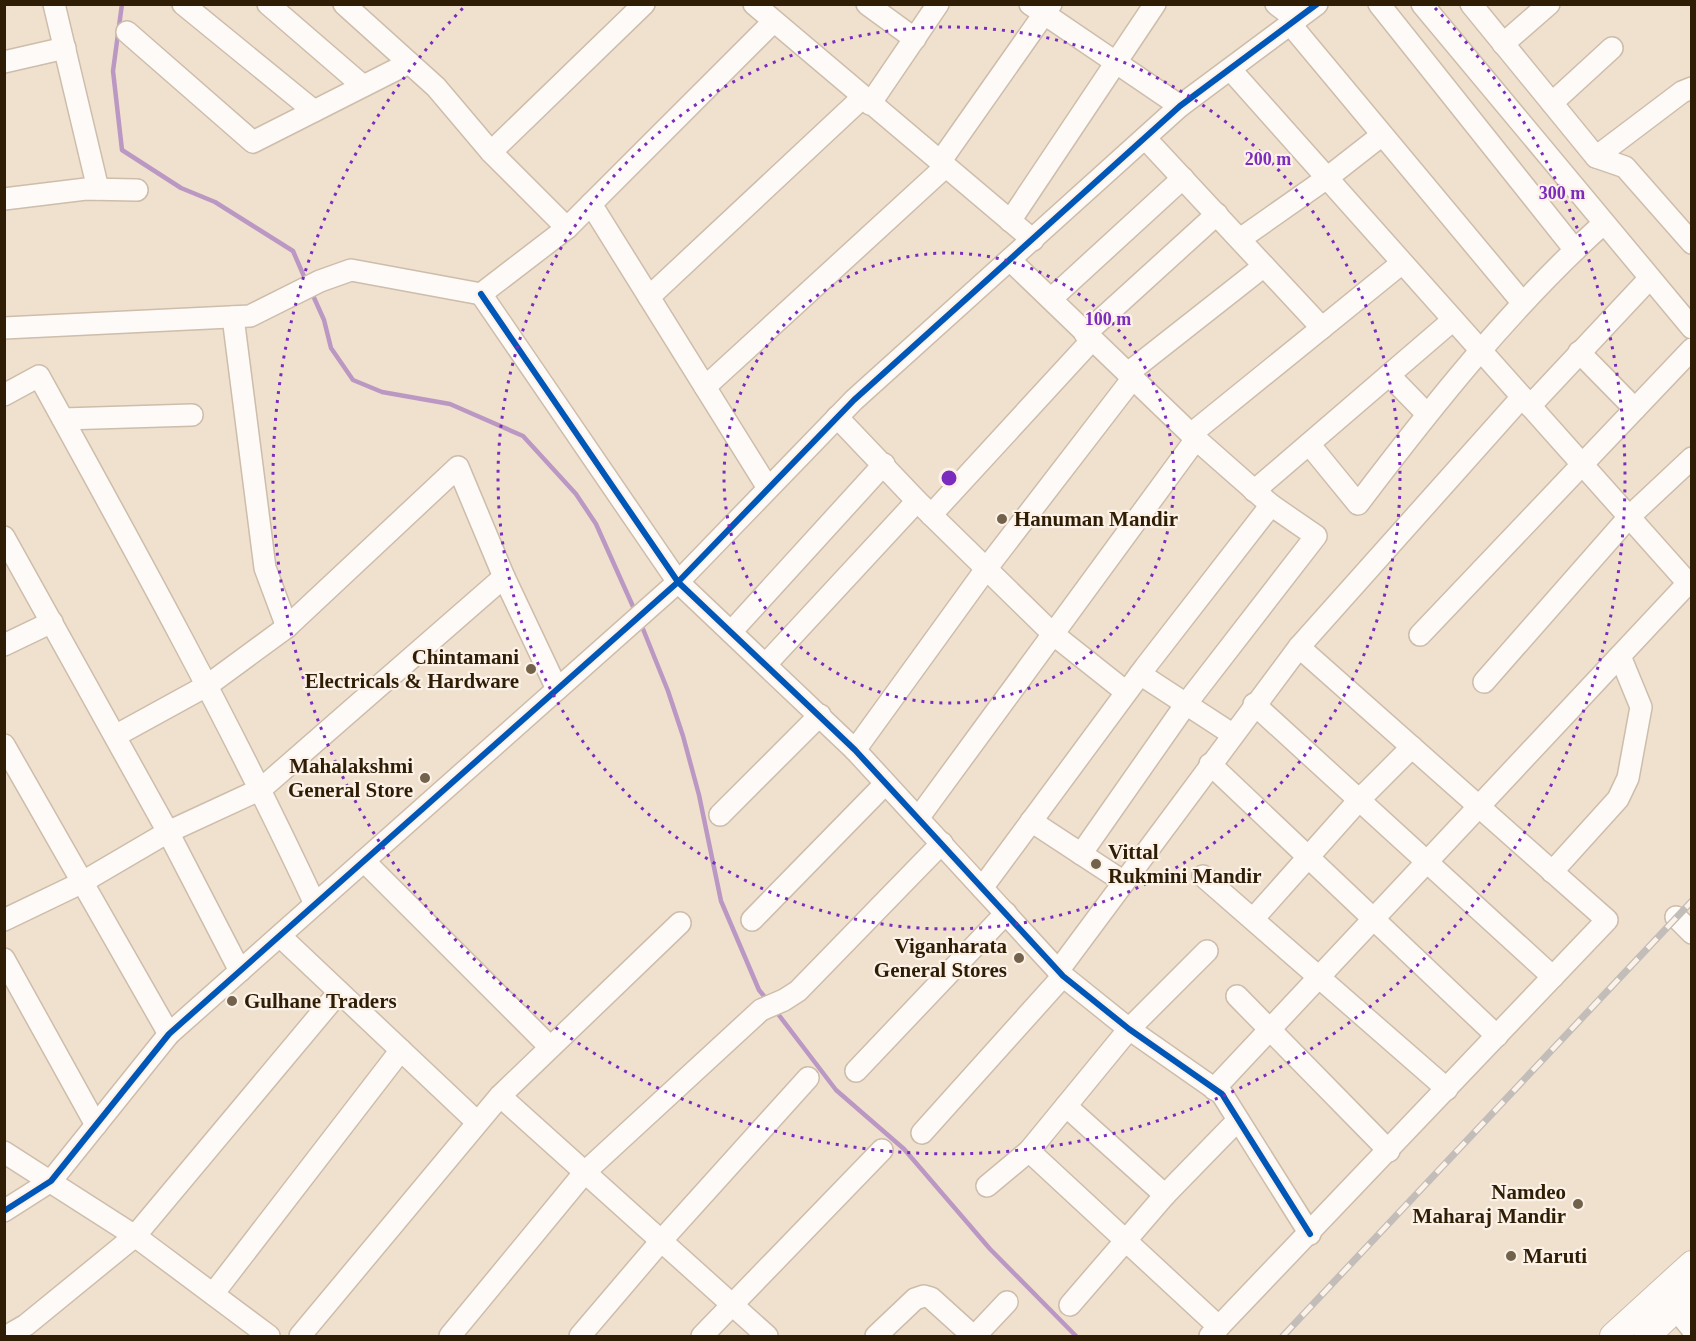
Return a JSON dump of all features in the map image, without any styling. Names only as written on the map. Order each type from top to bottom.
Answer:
[{"type":"main road","points":[[1647,1336],[1676,1298],[1692,1264]]},
{"type":"main road","points":[[1613,1336],[1676,1298]]},
{"type":"street","points":[[54,4],[98,189]]},
{"type":"street","points":[[183,4],[315,111]]},
{"type":"street","points":[[268,4],[363,86]]},
{"type":"street","points":[[344,4],[436,87],[491,152],[567,228]]},
{"type":"street","points":[[491,152],[644,4]]},
{"type":"street","points":[[867,4],[915,39]]},
{"type":"street","points":[[649,297],[866,100],[915,39],[938,4]]},
{"type":"street","points":[[1010,220],[1155,4]]},
{"type":"street","points":[[1276,4],[1294,22],[1382,135],[1522,302]]},
{"type":"street","points":[[4,1211],[51,1181],[169,1034],[678,582],[837,417],[1180,106],[1317,4]]},
{"type":"street","points":[[1379,4],[1575,250]]},
{"type":"street","points":[[1422,4],[1692,328]]},
{"type":"street","points":[[1471,4],[1596,157],[1625,166],[1692,243]]},
{"type":"street","points":[[1503,44],[1549,4]]},
{"type":"street","points":[[705,387],[942,164],[1042,8],[1180,106]]},
{"type":"street","points":[[481,294],[567,228],[591,204],[761,10],[1033,240]]},
{"type":"street","points":[[127,32],[253,142],[409,63]]},
{"type":"street","points":[[4,62],[65,48]]},
{"type":"street","points":[[1552,103],[1612,48]]},
{"type":"street","points":[[1214,1089],[1272,1030],[1372,917],[1479,807],[1690,581],[1629,517],[1230,69]]},
{"type":"street","points":[[1596,157],[1682,92],[1692,88]]},
{"type":"street","points":[[1239,239],[1327,178],[1382,135]]},
{"type":"street","points":[[1145,138],[1322,328]]},
{"type":"street","points":[[1051,299],[1183,177]]},
{"type":"street","points":[[4,198],[98,189],[137,190]]},
{"type":"street","points":[[591,204],[768,488]]},
{"type":"street","points":[[766,664],[924,508],[1088,337],[1217,214]]},
{"type":"street","points":[[1309,444],[1358,504],[1426,413],[1522,302],[1604,223]]},
{"type":"street","points":[[1010,260],[1193,437],[1271,505],[1316,536],[1186,704],[1081,854]]},
{"type":"street","points":[[919,817],[1193,437],[1402,262]]},
{"type":"street","points":[[855,750],[1130,375],[1264,266]]},
{"type":"street","points":[[4,328],[250,316],[320,281],[351,270],[481,294],[678,582],[855,750],[884,785],[919,817],[1060,974],[1129,1029],[1222,1094],[1310,1234]]},
{"type":"street","points":[[922,1133],[1060,974],[1124,882],[1299,646],[1526,401],[1580,352],[1650,279]]},
{"type":"street","points":[[233,317],[265,568],[286,627]]},
{"type":"street","points":[[1254,491],[1453,320]]},
{"type":"street","points":[[1420,635],[1692,349]]},
{"type":"street","points":[[1580,352],[1635,409]]},
{"type":"street","points":[[4,395],[39,375],[208,686],[261,789],[315,904]]},
{"type":"street","points":[[1389,375],[1426,413]]},
{"type":"street","points":[[63,419],[192,415]]},
{"type":"street","points":[[837,417],[924,508],[1053,634],[1126,692]]},
{"type":"street","points":[[1484,682],[1629,517],[1692,458]]},
{"type":"street","points":[[731,632],[884,464]]},
{"type":"street","points":[[115,736],[208,686],[286,627],[458,467],[504,577],[557,689]]},
{"type":"street","points":[[982,888],[1126,692],[1271,505]]},
{"type":"street","points":[[4,537],[168,832],[240,971]]},
{"type":"street","points":[[4,920],[81,883],[168,832],[261,789],[504,577]]},
{"type":"street","points":[[4,645],[52,622]]},
{"type":"street","points":[[1029,1150],[1124,1240],[1215,1332],[1607,920],[1299,646]]},
{"type":"street","points":[[1552,872],[1618,799],[1628,778],[1641,707],[1620,656]]},
{"type":"street","points":[[1140,674],[1232,734]]},
{"type":"street","points":[[1254,704],[1552,977]]},
{"type":"street","points":[[720,814],[820,715]]},
{"type":"street","points":[[4,745],[169,1034]]},
{"type":"street","points":[[1253,919],[1310,858],[1359,800],[1412,747]]},
{"type":"street","points":[[1210,764],[1497,1036]]},
{"type":"street","points":[[752,920],[884,785]]},
{"type":"street","points":[[1031,821],[1124,882]]},
{"type":"street","points":[[450,1336],[585,1172],[761,1010],[798,991],[942,843]]},
{"type":"street","points":[[364,861],[550,1047]]},
{"type":"street","points":[[1203,876],[1447,1089]]},
{"type":"street","points":[[856,1071],[1006,913]]},
{"type":"street","points":[[1676,917],[1692,933]]},
{"type":"street","points":[[300,1336],[500,1096],[680,923]]},
{"type":"street","points":[[280,936],[477,1122]]},
{"type":"street","points":[[987,1186],[1029,1150],[1129,1029],[1207,951]]},
{"type":"street","points":[[4,959],[96,1125]]},
{"type":"street","points":[[7,1336],[27,1331],[135,1236],[339,992]]},
{"type":"street","points":[[1237,996],[1389,1151]]},
{"type":"street","points":[[213,1294],[401,1050]]},
{"type":"street","points":[[580,1336],[661,1241],[808,1078]]},
{"type":"street","points":[[500,1096],[767,1336]]},
{"type":"street","points":[[1066,1106],[1165,1195]]},
{"type":"street","points":[[1070,1305],[1124,1240],[1238,1120]]},
{"type":"street","points":[[702,1336],[882,1150]]},
{"type":"street","points":[[4,1152],[135,1236],[269,1336]]},
{"type":"street","points":[[876,1336],[915,1299],[924,1296],[931,1298],[974,1336],[1007,1302]]},
{"type":"street","points":[[1676,1298],[1692,1329]]},
{"type":"waterway","points":[[122,4],[113,71],[122,150],[181,188],[215,202],[293,251],[306,281]]},
{"type":"waterway","points":[[311,291],[324,320],[331,348],[353,380],[382,392],[450,404],[523,436],[576,494],[596,524],[635,611]]},
{"type":"waterway","points":[[641,624],[683,736],[699,795],[721,901],[759,990],[768,1001]]},
{"type":"waterway","points":[[775,1010],[836,1090],[904,1149],[990,1249],[1076,1336]]},
{"type":"railway","points":[[1283,1336],[1692,901]]},
{"type":"cycle path","points":[[4,1211],[51,1181],[169,1034],[678,582],[854,400],[1180,106],[1317,4]]},
{"type":"cycle path","points":[[481,294],[678,582],[855,750],[1063,976],[1129,1029],[1222,1094],[1310,1234]]},
{"type":"place","name":"Hanuman Mandir","points":[[1002,519]]},
{"type":"place","name":"Chintamani Electricals & Hardware","points":[[531,669]]},
{"type":"place","name":"Mahalakshmi General Store","points":[[425,778]]},
{"type":"place","name":"Vittal Rukmini Mandir","points":[[1096,864]]},
{"type":"place","name":"Viganharata General Stores","points":[[1019,958]]},
{"type":"place","name":"Gulhane Traders","points":[[232,1001]]},
{"type":"place","name":"Namdeo Maharaj Mandir","points":[[1578,1204]]},
{"type":"place","name":"Maruti","points":[[1511,1256]]}]
